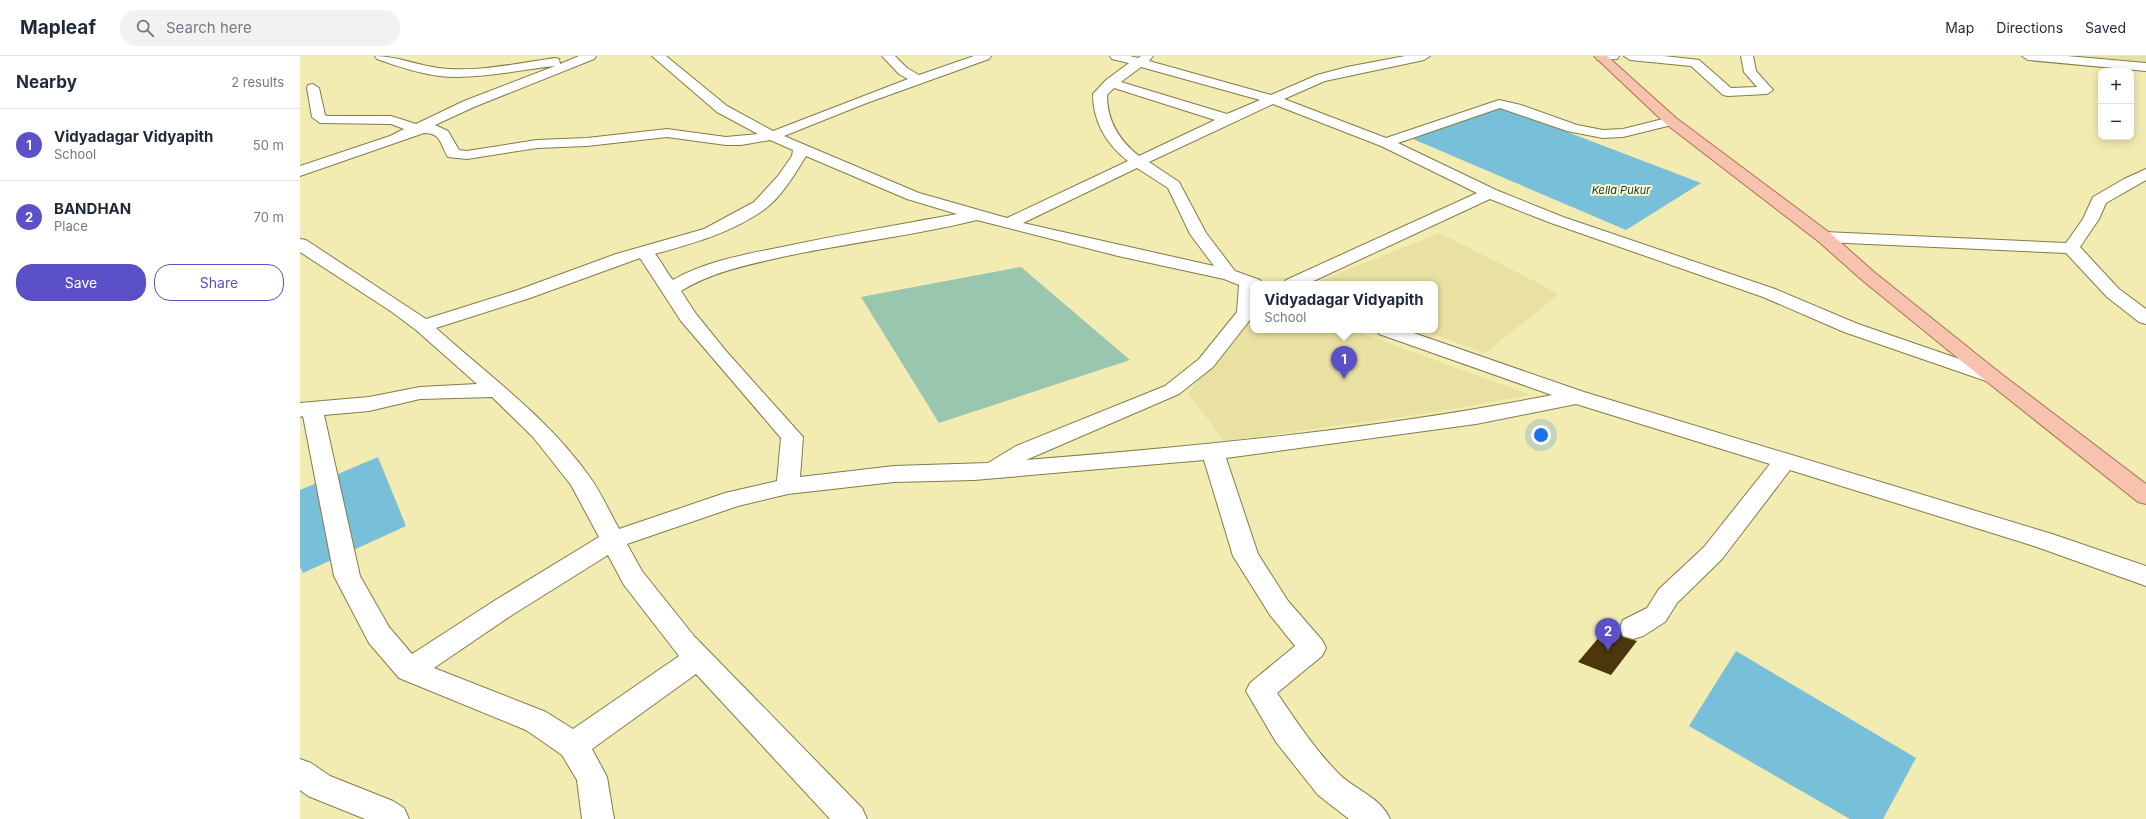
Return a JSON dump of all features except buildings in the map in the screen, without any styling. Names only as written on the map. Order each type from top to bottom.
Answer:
[{"type":"main road","points":[[1605,56],[1671,121],[1824,237],[1868,276],[1993,377],[2146,496]]},
{"type":"street","points":[[381,56],[399,63],[448,73],[462,73],[586,57]]},
{"type":"street","points":[[658,56],[705,93],[722,110],[772,136],[913,196],[1008,224],[1118,251],[1229,275],[1250,283]]},
{"type":"street","points":[[888,56],[903,71],[918,80]]},
{"type":"street","points":[[313,88],[319,117],[325,120],[399,121],[417,129],[432,129],[440,132],[452,147],[453,154],[460,155],[537,144],[587,142],[667,133],[684,134],[726,141],[741,141],[772,136],[985,56]]},
{"type":"street","points":[[1116,56],[1144,59],[1271,99],[1386,144],[1490,193],[1626,245],[1769,293],[1851,328],[1993,377]]},
{"type":"street","points":[[1008,224],[1228,119],[1321,78],[1347,71],[1424,56]]},
{"type":"street","points":[[1630,56],[1695,63],[1728,92],[1767,90],[1750,72],[1747,56]]},
{"type":"street","points":[[2028,56],[2146,68]]},
{"type":"street","points":[[2113,56],[2146,59]]},
{"type":"street","points":[[300,171],[361,152],[417,129],[469,104],[586,57]]},
{"type":"street","points":[[1144,59],[1111,83],[1100,94],[1099,108],[1104,123],[1126,154],[1174,185],[1198,234],[1229,275]]},
{"type":"street","points":[[1111,83],[1174,104],[1228,119]]},
{"type":"street","points":[[1386,144],[1499,104],[1512,106],[1542,118],[1586,132],[1622,134],[1671,121]]},
{"type":"street","points":[[423,326],[524,294],[622,258],[645,253],[710,233],[760,205],[784,179],[799,156],[801,148]]},
{"type":"street","points":[[2071,248],[2090,219],[2099,200],[2129,182],[2146,174]]},
{"type":"street","points":[[1299,281],[1490,193]]},
{"type":"street","points":[[671,289],[708,269],[751,258],[826,242],[979,216]]},
{"type":"street","points":[[1824,237],[2071,248],[2113,293],[2146,318]]},
{"type":"street","points":[[300,244],[393,304],[423,326],[541,432],[581,481],[634,578],[684,644],[851,819]]},
{"type":"street","points":[[645,253],[657,268],[663,282],[671,289],[688,317],[719,355],[792,437],[788,486]]},
{"type":"street","points":[[992,470],[1024,451],[1172,390],[1206,363],[1246,313],[1250,289]]},
{"type":"street","points":[[1395,333],[1577,397],[2043,540],[2146,576]]},
{"type":"street","points":[[496,390],[420,393],[369,404],[306,410],[347,576],[379,635],[409,670],[536,721],[574,746],[592,777],[598,819]]},
{"type":"street","points":[[409,670],[503,608],[613,540],[733,499],[788,486],[894,474],[992,470],[1213,452],[1476,417],[1577,397]]},
{"type":"street","points":[[1213,452],[1246,556],[1279,608],[1312,648],[1260,691],[1287,733],[1329,785],[1374,819]]},
{"type":"street","points":[[1633,628],[1656,615],[1668,596],[1713,553],[1785,461]]},
{"type":"street","points":[[574,746],[698,658]]},
{"type":"street","points":[[300,773],[319,786],[382,811],[393,819]]},
{"type":"shaded area","points":[[2070,56],[2146,56],[2146,64]]},
{"type":"shaded area","points":[[1440,233],[1559,294],[1485,353],[1430,333],[1438,333],[1438,281],[1320,281]]},
{"type":"shaded area","points":[[1250,317],[1250,333],[1360,333],[1531,395],[1429,413],[1224,441],[1188,393]]},
{"type":"green space","points":[[1021,267],[1130,360],[939,423],[861,297]]},
{"type":"water","name":"Kella Pukur","points":[[1499,106],[1701,183],[1626,230],[1413,139]]},
{"type":"water","points":[[378,457],[406,526],[303,573],[300,567],[300,490]]},
{"type":"water","points":[[1736,651],[1916,758],[1883,819],[1850,819],[1689,726]]},
{"type":"place","name":"Vidyadagar Vidyapith","points":[[1344,379]]},
{"type":"place","name":"BANDHAN","points":[[1608,651]]}]
